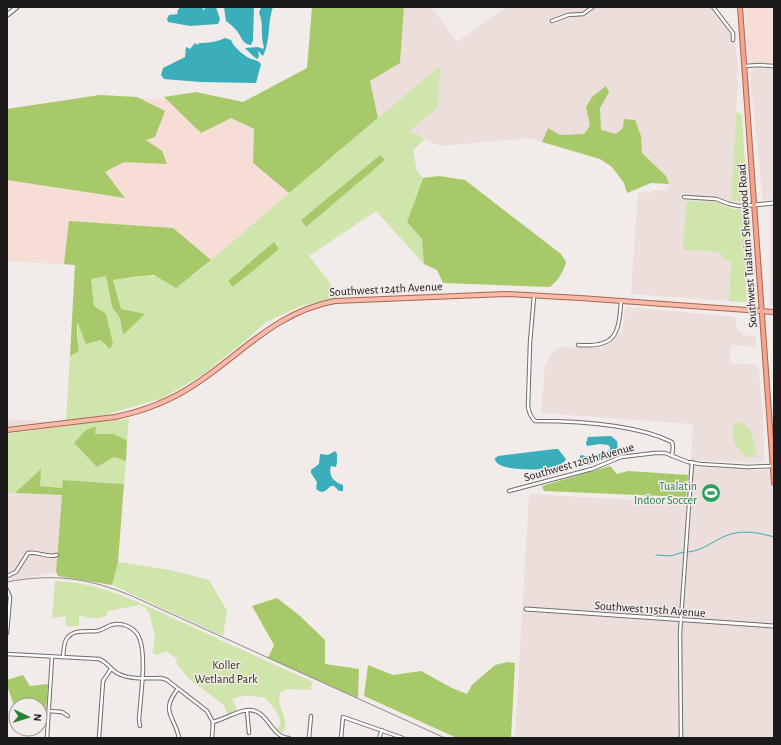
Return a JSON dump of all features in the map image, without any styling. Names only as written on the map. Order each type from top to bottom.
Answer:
[{"type":"highway","name":"Southwest Tualatin Sherwood Road","points":[[740,7],[774,483]]},
{"type":"main road","points":[[7,15],[17,7]]},
{"type":"main road","name":"Southwest 124th Avenue","points":[[7,430],[116,417],[157,404],[196,384],[279,322],[300,311],[319,304],[351,300],[487,294],[534,295],[774,312]]},
{"type":"street","points":[[552,21],[568,15],[583,14],[593,7]]},
{"type":"street","points":[[713,7],[733,33],[733,40]]},
{"type":"street","points":[[745,66],[774,66]]},
{"type":"street","points":[[684,197],[716,199],[739,206],[774,203]]},
{"type":"street","points":[[534,295],[530,343],[528,407],[533,419],[535,421],[565,421],[612,426],[644,432],[662,437],[672,442],[672,456]]},
{"type":"street","points":[[578,346],[600,345],[611,339],[616,333],[619,325],[621,301]]},
{"type":"street","name":"Southwest 120th Avenue","points":[[509,491],[583,472],[630,456],[655,453],[666,453],[692,462],[737,467],[772,466]]},
{"type":"street","points":[[681,738],[681,620],[692,462]]},
{"type":"street","points":[[7,576],[16,572],[28,554],[36,553],[47,556],[57,555]]},
{"type":"street","points":[[7,590],[10,597],[7,633]]},
{"type":"street","name":"Southwest 115th Avenue","points":[[526,609],[773,626]]},
{"type":"street","points":[[64,657],[65,642],[71,634],[100,631],[112,625],[121,624],[134,630],[140,640],[143,655],[139,720],[140,726]]},
{"type":"street","points":[[7,654],[98,659],[124,676],[161,678],[167,680],[177,690],[207,711],[213,722],[212,738]]},
{"type":"street","points":[[47,738],[52,657]]},
{"type":"street","points":[[99,738],[103,681],[112,669]]},
{"type":"street","points":[[177,690],[170,701],[169,712],[179,738]]},
{"type":"street","points":[[247,710],[249,733]]},
{"type":"street","points":[[213,722],[230,717],[242,711],[251,710],[264,716],[277,734],[284,738],[289,738]]},
{"type":"street","points":[[49,711],[62,712],[68,716]]},
{"type":"street","points":[[309,738],[311,716]]},
{"type":"street","points":[[341,738],[343,717],[403,738]]},
{"type":"street","points":[[379,738],[382,730]]},
{"type":"shaded area","points":[[404,7],[431,7],[457,42],[506,7],[712,7],[735,41],[739,75],[734,75],[738,81],[731,201],[729,207],[714,202],[691,201],[686,204],[684,250],[717,252],[723,255],[723,259],[730,262],[729,301],[631,294],[638,192],[652,193],[652,190],[668,191],[669,184],[666,176],[642,153],[641,136],[633,158],[578,152],[529,138],[440,146],[378,118],[370,81],[400,63]]},
{"type":"shaded area","points":[[745,7],[774,7],[774,63],[751,63],[748,60]]},
{"type":"shaded area","points":[[752,69],[774,69],[774,199],[763,200],[750,74]]},
{"type":"shaded area","points":[[100,95],[167,100],[201,133],[231,118],[254,130],[253,163],[289,193],[193,276],[76,265],[7,261],[7,109]]},
{"type":"shaded area","points":[[769,207],[774,207],[774,306],[770,306],[769,303]]},
{"type":"shaded area","points":[[627,307],[736,317],[736,327],[742,335],[756,336],[756,347],[731,345],[730,363],[758,365],[763,416],[764,459],[760,463],[691,460],[693,424],[541,413],[545,366],[550,355],[556,349],[563,347],[594,348],[609,344],[621,331],[624,322],[625,309]]},
{"type":"shaded area","points":[[7,419],[52,422],[7,427]]},
{"type":"shaded area","points":[[689,464],[693,467],[769,470],[774,504],[774,738],[515,738],[529,494],[685,503]]},
{"type":"shaded area","points":[[7,493],[62,495],[56,572],[7,581]]},
{"type":"green space","points":[[312,7],[404,7],[400,63],[370,81],[378,118],[289,193],[253,163],[254,129],[231,118],[201,133],[164,97],[196,92],[243,102],[307,68]]},
{"type":"green space","points":[[440,66],[438,107],[409,131],[425,139],[413,150],[417,171],[423,178],[407,222],[422,239],[424,264],[376,211],[309,256],[327,279],[338,297],[301,306],[266,322],[245,341],[202,375],[163,398],[104,415],[66,421],[70,356],[79,351],[77,320],[86,331],[106,346],[94,306],[91,279],[106,276],[112,307],[120,318],[123,334],[121,309],[112,280],[152,276],[193,276]],"holes":[[[380,155],[306,227],[301,220]]]},
{"type":"green space","points":[[606,86],[609,92],[600,108],[601,130],[616,134],[623,128],[624,119],[635,120],[641,136],[642,153],[666,176],[669,184],[651,183],[627,193],[624,183],[612,167],[600,159],[542,142],[548,128],[560,135],[584,134],[590,126],[586,107],[592,97]]},
{"type":"green space","points":[[100,95],[137,97],[165,111],[155,137],[146,140],[162,151],[167,164],[124,162],[105,172],[125,198],[7,180],[7,109]]},
{"type":"green space","points":[[736,112],[740,113],[742,116],[747,196],[744,202],[731,201]]},
{"type":"green space","points":[[380,155],[385,160],[306,227],[301,220]]},
{"type":"green space","points":[[439,176],[465,180],[561,254],[566,262],[562,273],[555,282],[550,287],[443,283],[437,270],[424,264],[422,239],[407,222],[423,178]]},
{"type":"green space","points":[[689,201],[714,202],[733,209],[748,210],[749,263],[748,269],[745,269],[747,302],[729,301],[731,265],[730,262],[722,259],[722,255],[717,252],[683,249],[686,204]]},
{"type":"green space","points":[[69,221],[173,228],[211,260],[176,288],[154,275],[113,280],[121,309],[145,314],[123,335],[120,318],[112,307],[106,276],[91,279],[94,306],[106,314],[113,344],[110,349],[100,340],[86,344],[77,321],[79,351],[70,356],[75,265],[64,264]]},
{"type":"green space","points":[[274,242],[279,249],[233,287],[228,281]]},
{"type":"green space","points":[[129,419],[127,440],[113,434],[95,434],[95,426],[74,443],[97,467],[114,457],[126,461],[124,484],[63,480],[62,488],[39,486],[40,470],[15,493],[7,493],[7,434]]},
{"type":"green space","points":[[741,422],[750,429],[755,446],[754,449],[757,454],[755,457],[746,457],[734,442],[732,434],[734,423]]},
{"type":"green space","points":[[96,426],[95,434],[113,434],[127,440],[126,461],[114,457],[97,467],[74,443],[86,430]]},
{"type":"green space","points":[[610,466],[617,474],[628,471],[688,475],[686,497],[544,491],[542,486]]},
{"type":"green space","points":[[41,469],[40,486],[62,488],[63,480],[124,484],[118,562],[112,585],[58,576],[56,572],[62,495],[15,493]]},
{"type":"green space","points":[[118,562],[170,570],[209,580],[227,611],[223,636],[112,585]]},
{"type":"green space","name":"Koller Wetland Park","points":[[55,581],[89,585],[138,602],[313,682],[311,690],[288,689],[280,693],[280,704],[285,723],[283,733],[277,730],[281,722],[278,714],[266,698],[253,696],[236,697],[232,699],[237,710],[228,715],[224,705],[188,678],[177,664],[176,665],[177,659],[166,651],[157,655],[153,653],[155,637],[149,612],[144,607],[139,605],[108,611],[107,615],[100,618],[87,618],[81,616],[79,617],[79,626],[69,627],[66,624],[65,616],[52,618]]},
{"type":"green space","points":[[277,598],[300,616],[325,640],[325,664],[359,669],[358,698],[268,658],[274,645],[252,606]]},
{"type":"green space","points":[[508,662],[515,663],[511,738],[457,738],[364,696],[368,665],[393,675],[421,671],[452,688],[467,694],[472,685],[495,665]]},
{"type":"green space","points":[[23,675],[30,686],[48,684],[47,697],[11,697],[7,680]]},
{"type":"water","points":[[180,7],[202,7],[204,11],[205,7],[216,7],[220,19],[218,24],[190,26],[168,22],[167,19],[169,15],[178,14],[177,12]]},
{"type":"water","points":[[224,7],[254,7],[253,40],[251,45],[246,44],[236,30],[226,21]]},
{"type":"water","points":[[261,7],[273,7],[267,44],[263,56],[258,51],[259,57],[257,59],[245,48],[258,47],[263,49],[264,47],[259,13]]},
{"type":"water","points":[[225,38],[231,40],[235,47],[249,58],[258,61],[261,64],[256,83],[200,82],[164,79],[161,75],[163,68],[185,57],[186,47],[190,49],[195,43],[198,45],[199,43],[212,42]]},
{"type":"water","points":[[611,436],[617,441],[618,453],[588,465],[584,463],[580,457],[581,455],[591,457],[610,450],[608,445],[600,444],[587,446],[586,443],[588,437]]},
{"type":"water","points":[[558,449],[566,459],[555,467],[551,468],[510,468],[497,463],[495,458],[498,456]]},
{"type":"water","points":[[335,451],[337,454],[336,467],[331,466],[330,473],[334,480],[343,485],[343,491],[339,491],[334,486],[331,486],[323,492],[318,491],[316,489],[317,482],[311,473],[311,470],[319,464],[320,454],[328,455]]},
{"type":"waterway","points":[[688,552],[694,551],[736,533],[752,532],[774,537]]},
{"type":"waterway","points":[[656,555],[670,556],[684,552]]},
{"type":"railway","points":[[7,582],[40,578],[71,579],[86,581],[116,590],[445,738]]},
{"type":"place","name":"Tualatin Indoor Soccer","points":[[711,493]]}]
